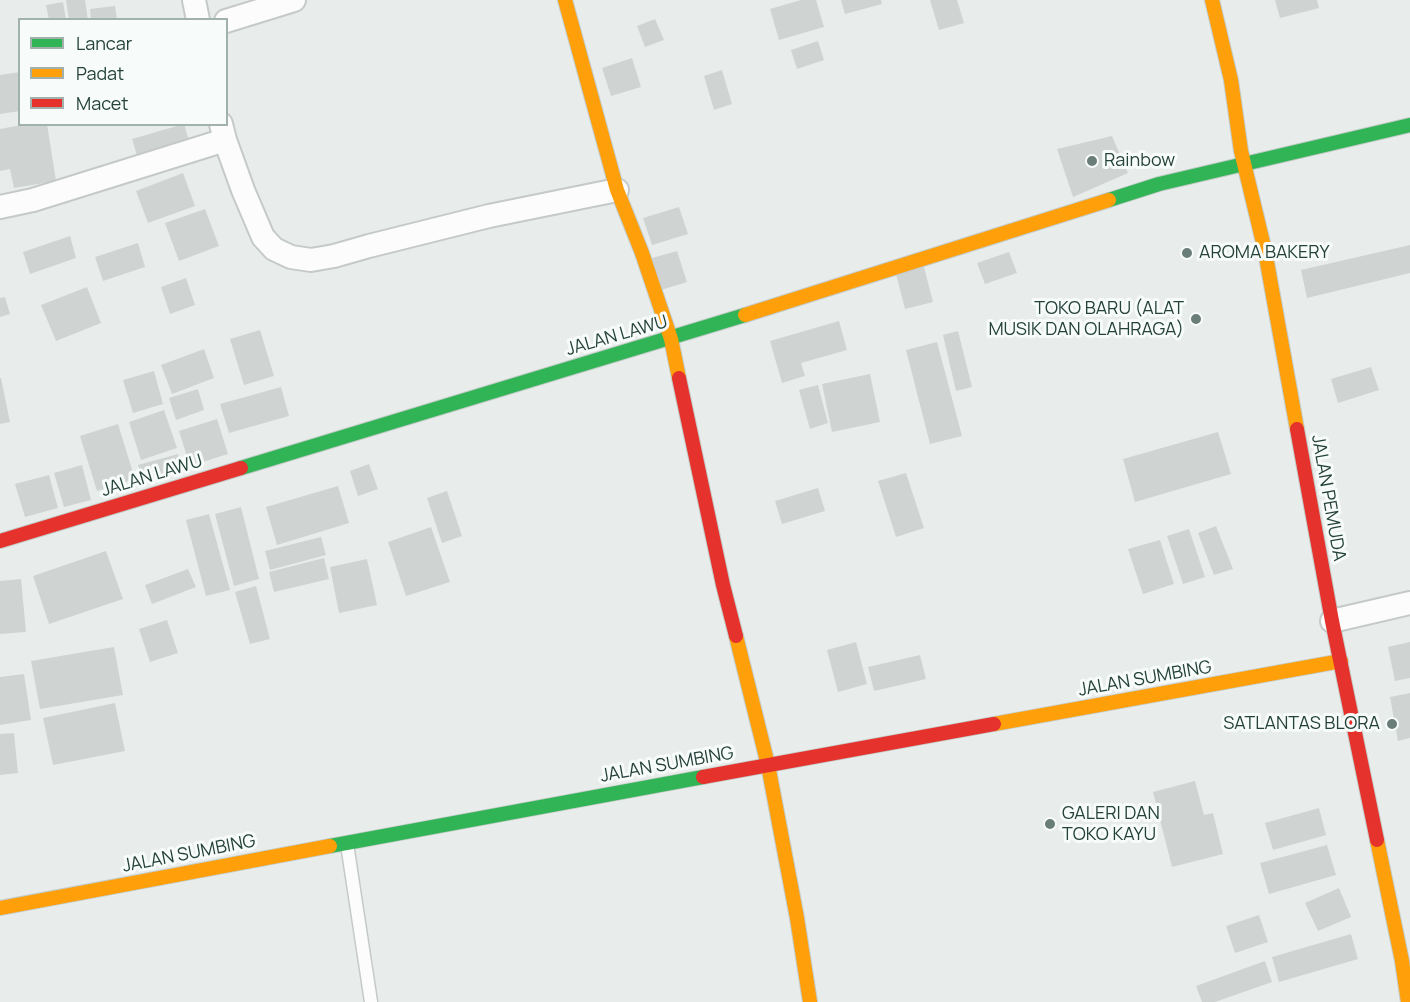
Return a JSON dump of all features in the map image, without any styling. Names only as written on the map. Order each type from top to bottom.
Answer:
[{"type":"main road","points":[[566,0],[621,198],[671,339],[723,585],[768,765],[797,918],[810,1002]]},
{"type":"main road","name":"JALAN PEMUDA","points":[[1212,0],[1232,82],[1243,157],[1265,251],[1332,621],[1408,994]]},
{"type":"main road","name":"JALAN LAWU","points":[[0,541],[671,339],[1243,157],[1410,125]]},
{"type":"main road","name":"JALAN SUMBING","points":[[0,908],[768,765],[1341,662]]},
{"type":"street","points":[[194,0],[198,18]]},
{"type":"street","points":[[228,20],[294,0]]},
{"type":"street","points":[[0,207],[33,200],[223,132],[243,190],[263,237],[274,249],[291,257],[311,260],[334,256],[489,216],[621,198]]},
{"type":"street","points":[[1332,621],[1410,603]]},
{"type":"lane","points":[[347,843],[371,1002]]},
{"type":"building","points":[[66,0],[85,0],[88,18],[69,18]]},
{"type":"building","points":[[801,0],[816,0],[824,27],[779,40],[770,9]]},
{"type":"building","points":[[841,0],[881,0],[882,4],[845,14]]},
{"type":"building","points":[[930,0],[957,0],[964,23],[939,30]]},
{"type":"building","points":[[1275,0],[1317,0],[1319,8],[1280,18]]},
{"type":"building","points":[[63,2],[66,18],[49,18],[46,5]]},
{"type":"building","points":[[115,6],[117,18],[91,18],[90,9]]},
{"type":"building","points":[[655,19],[664,40],[645,47],[637,26]]},
{"type":"building","points":[[818,41],[824,60],[797,69],[791,50]]},
{"type":"building","points":[[632,58],[641,87],[611,96],[602,68]]},
{"type":"building","points":[[722,70],[732,104],[714,110],[704,76]]},
{"type":"building","points":[[18,72],[18,111],[0,114],[0,75]]},
{"type":"building","points":[[18,126],[47,126],[56,181],[14,188],[10,169],[0,171],[0,129]]},
{"type":"building","points":[[177,126],[185,126],[191,147],[139,162],[132,139]]},
{"type":"building","name":"Rainbow","points":[[1112,136],[1128,173],[1073,197],[1057,149]]},
{"type":"building","points":[[183,173],[195,206],[148,223],[136,191]]},
{"type":"building","points":[[679,207],[688,234],[652,245],[643,218]]},
{"type":"building","points":[[205,209],[219,246],[179,261],[165,223]]},
{"type":"building","points":[[70,236],[76,258],[30,274],[23,252]]},
{"type":"building","points":[[138,243],[145,267],[103,281],[95,257]]},
{"type":"building","points":[[1410,245],[1410,273],[1307,298],[1301,270]]},
{"type":"building","points":[[677,251],[687,282],[661,290],[652,258]]},
{"type":"building","points":[[1009,252],[1017,273],[985,284],[977,263]]},
{"type":"building","points":[[924,267],[933,302],[905,309],[896,274]]},
{"type":"building","points":[[186,278],[195,305],[170,314],[161,287]]},
{"type":"building","points":[[87,287],[101,323],[56,341],[41,305]]},
{"type":"building","points":[[5,297],[10,314],[0,317],[0,298]]},
{"type":"building","points":[[839,321],[847,350],[801,363],[805,376],[782,383],[770,341]]},
{"type":"building","points":[[260,330],[274,376],[244,385],[230,339]]},
{"type":"building","points":[[958,331],[972,387],[956,391],[943,335]]},
{"type":"building","points":[[937,342],[962,436],[930,444],[906,350]]},
{"type":"building","points":[[204,349],[214,378],[172,394],[161,365]]},
{"type":"building","points":[[1371,367],[1379,390],[1338,403],[1331,379]]},
{"type":"building","points":[[154,371],[163,404],[133,413],[123,380]]},
{"type":"building","points":[[870,374],[880,422],[832,432],[822,384]]},
{"type":"building","points":[[0,378],[10,422],[0,424]]},
{"type":"building","points":[[818,385],[828,423],[810,429],[799,390]]},
{"type":"building","points":[[281,387],[289,416],[229,433],[220,404]]},
{"type":"building","points":[[198,389],[204,410],[176,420],[169,398]]},
{"type":"building","points":[[164,410],[177,448],[141,460],[129,422]]},
{"type":"building","points":[[217,419],[228,454],[190,466],[179,431]]},
{"type":"building","points":[[118,424],[135,479],[97,491],[80,436]]},
{"type":"building","points":[[1218,432],[1231,474],[1135,502],[1123,459]]},
{"type":"building","points":[[178,454],[182,470],[143,481],[138,465]]},
{"type":"building","points":[[369,464],[378,489],[358,496],[350,471]]},
{"type":"building","points":[[82,465],[91,500],[64,507],[54,473]]},
{"type":"building","points":[[906,473],[924,528],[896,537],[878,481]]},
{"type":"building","points":[[49,475],[58,508],[25,517],[15,484]]},
{"type":"building","points":[[338,486],[349,523],[277,545],[266,507]]},
{"type":"building","points":[[818,488],[825,511],[782,524],[775,501]]},
{"type":"building","points":[[447,491],[462,536],[442,543],[427,498]]},
{"type":"building","points":[[241,507],[259,579],[234,586],[215,514]]},
{"type":"building","points":[[209,514],[230,590],[206,596],[186,520]]},
{"type":"building","points":[[1216,526],[1233,569],[1214,575],[1198,533]]},
{"type":"building","points":[[431,527],[450,582],[406,596],[388,542]]},
{"type":"building","points":[[1189,529],[1205,577],[1183,584],[1167,536]]},
{"type":"building","points":[[321,537],[326,555],[270,570],[265,551]]},
{"type":"building","points":[[1160,540],[1174,584],[1143,594],[1128,549]]},
{"type":"building","points":[[106,551],[123,599],[49,624],[33,576]]},
{"type":"building","points":[[324,558],[329,579],[274,592],[269,572]]},
{"type":"building","points":[[367,559],[377,605],[339,613],[330,567]]},
{"type":"building","points":[[188,569],[196,587],[152,604],[145,585]]},
{"type":"building","points":[[21,579],[26,632],[0,634],[0,581]]},
{"type":"building","points":[[256,586],[270,639],[250,644],[235,592]]},
{"type":"building","points":[[167,620],[178,653],[150,662],[139,629]]},
{"type":"building","points":[[856,642],[867,684],[838,692],[827,650]]},
{"type":"building","points":[[1410,642],[1410,678],[1395,681],[1388,647]]},
{"type":"building","points":[[114,647],[123,695],[40,709],[31,661]]},
{"type":"building","points":[[920,655],[926,679],[874,691],[868,667]]},
{"type":"building","points":[[24,674],[31,720],[0,725],[0,677]]},
{"type":"building","points":[[1410,693],[1410,738],[1398,741],[1390,697]]},
{"type":"building","points":[[115,703],[125,751],[53,765],[43,718]]},
{"type":"building","points":[[14,733],[18,773],[0,775],[0,734]]},
{"type":"building","points":[[1195,781],[1204,815],[1213,813],[1223,854],[1172,867],[1153,792]]},
{"type":"building","points":[[1319,808],[1326,835],[1273,850],[1265,823]]},
{"type":"building","points":[[1327,845],[1336,875],[1269,894],[1260,863]]},
{"type":"building","points":[[1339,888],[1351,917],[1318,931],[1305,903]]},
{"type":"building","points":[[1259,915],[1268,942],[1235,953],[1226,926]]},
{"type":"building","points":[[1351,934],[1358,959],[1279,982],[1272,957]]},
{"type":"building","points":[[1265,961],[1272,982],[1215,1002],[1202,1002],[1196,986]]},
{"type":"traffic: fast","points":[[1109,200],[1159,184],[1410,125]]},
{"type":"traffic: fast","points":[[241,468],[745,315]]},
{"type":"traffic: fast","points":[[330,846],[703,777]]},
{"type":"traffic: slow","points":[[565,0],[617,190],[642,253],[671,339],[679,378]]},
{"type":"traffic: slow","points":[[1212,0],[1231,80],[1241,151],[1265,251],[1297,429]]},
{"type":"traffic: slow","points":[[745,315],[1109,200]]},
{"type":"traffic: slow","points":[[736,636],[768,765],[797,918],[810,1002]]},
{"type":"traffic: slow","points":[[994,724],[1341,661]]},
{"type":"traffic: slow","points":[[1377,840],[1402,961],[1408,1002]]},
{"type":"traffic: slow","points":[[0,908],[330,846]]},
{"type":"traffic: jam","points":[[679,378],[736,636]]},
{"type":"traffic: jam","points":[[1297,429],[1332,621],[1377,840]]},
{"type":"traffic: jam","points":[[0,541],[241,468]]},
{"type":"traffic: jam","points":[[703,777],[994,724]]},
{"type":"place","name":"Rainbow","points":[[1092,161]]},
{"type":"place","name":"AROMA BAKERY","points":[[1187,253]]},
{"type":"place","name":"TOKO BARU (ALAT MUSIK DAN OLAHRAGA)","points":[[1196,319]]},
{"type":"place","name":"SATLANTAS BLORA","points":[[1392,724]]},
{"type":"place","name":"GALERI DAN TOKO KAYU","points":[[1050,824]]}]
